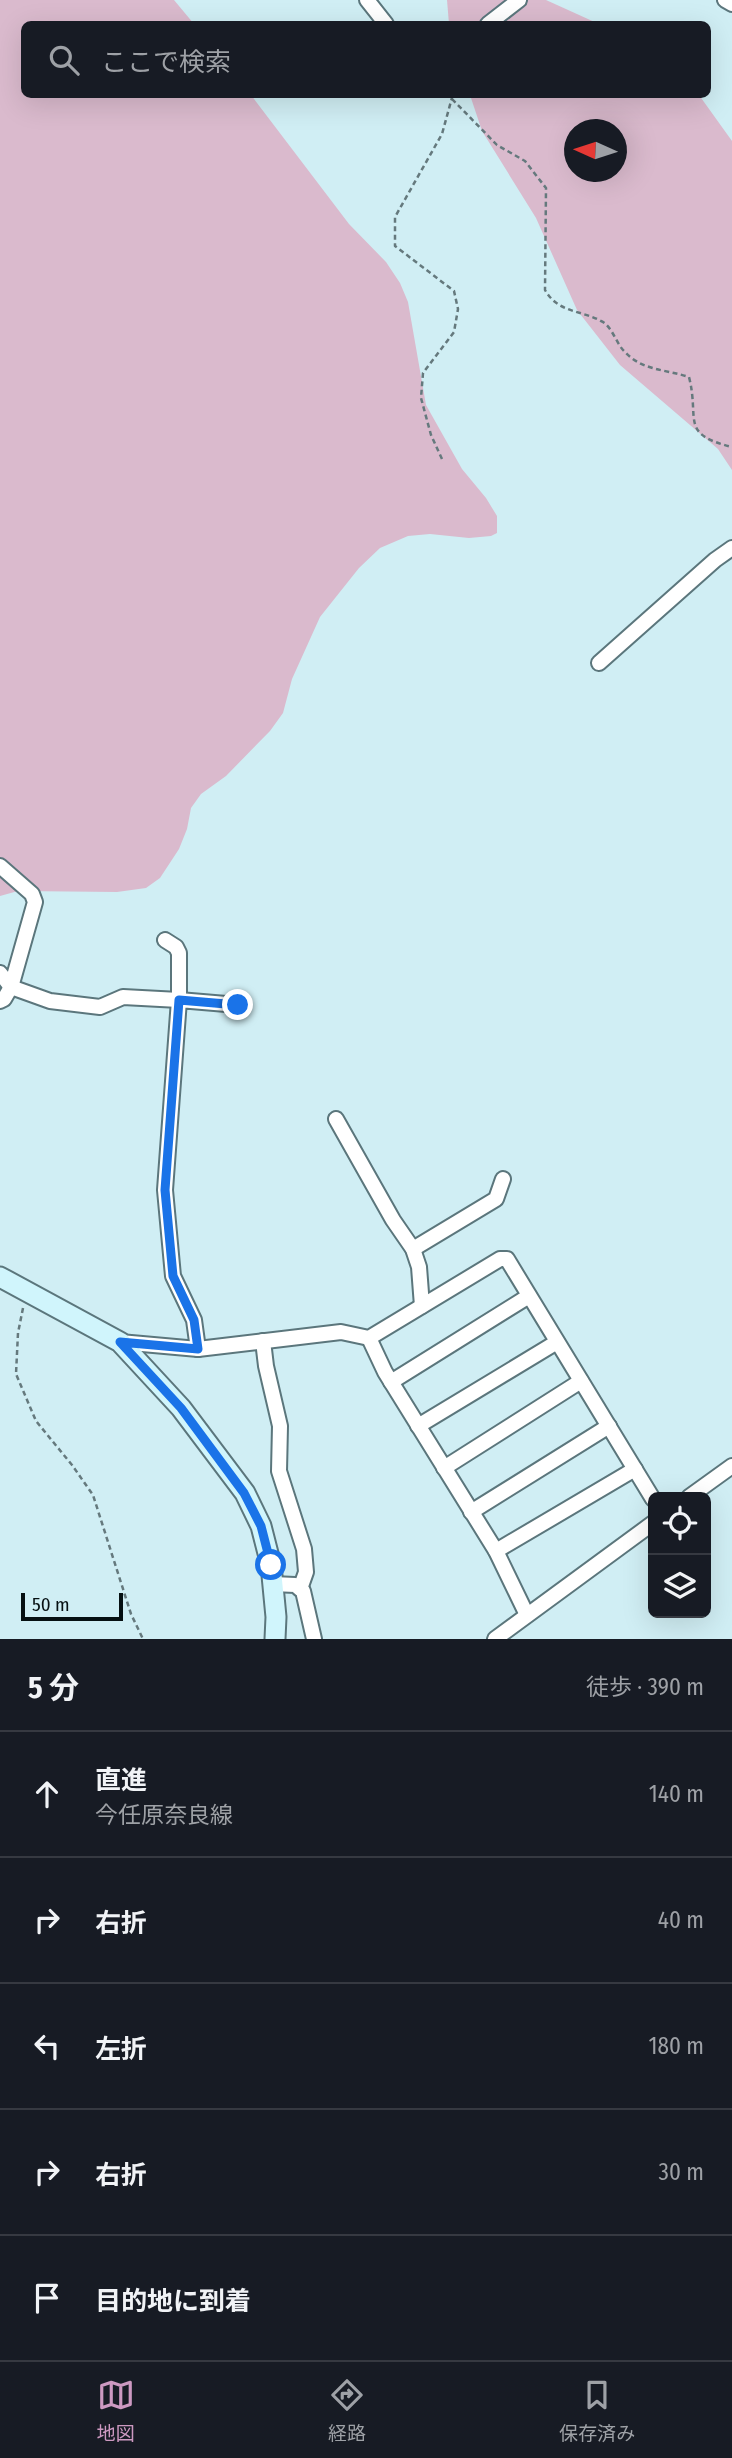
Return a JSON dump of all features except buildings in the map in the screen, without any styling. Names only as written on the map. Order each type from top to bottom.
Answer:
[{"type":"main road","points":[[0,1277],[120,1342],[181,1408],[244,1493],[261,1526],[268,1548],[273,1584],[275,1639]]},
{"type":"street","points":[[367,0],[384,21]]},
{"type":"street","points":[[492,21],[519,0]]},
{"type":"street","points":[[725,0],[732,4]]},
{"type":"street","points":[[599,663],[732,548]]},
{"type":"street","points":[[0,866],[32,894],[34,902],[10,987],[0,1001]]},
{"type":"street","points":[[165,940],[176,947],[179,953],[179,1000],[165,1190],[173,1276],[194,1320],[198,1349]]},
{"type":"street","points":[[0,973],[10,987],[50,1001],[100,1007],[123,997],[238,1005]]},
{"type":"street","points":[[336,1119],[393,1220],[413,1249],[419,1267],[422,1306]]},
{"type":"street","points":[[413,1249],[496,1199],[503,1179]]},
{"type":"street","points":[[120,1342],[198,1349],[341,1332],[369,1338],[500,1259],[507,1259],[649,1492]]},
{"type":"street","points":[[391,1382],[529,1296]]},
{"type":"street","points":[[369,1338],[391,1382],[496,1551],[527,1615]]},
{"type":"street","points":[[263,1341],[280,1426],[279,1471],[304,1549],[306,1572],[300,1589]]},
{"type":"street","points":[[418,1426],[558,1342]]},
{"type":"street","points":[[444,1468],[581,1381]]},
{"type":"street","points":[[471,1512],[608,1426]]},
{"type":"street","points":[[696,1492],[732,1466]]},
{"type":"street","points":[[496,1551],[635,1469]]},
{"type":"street","points":[[495,1639],[648,1527]]},
{"type":"street","points":[[273,1584],[295,1585],[303,1591],[314,1639]]},
{"type":"path","points":[[442,460],[431,435],[421,398],[423,373],[454,332],[458,309],[454,291],[395,246],[395,227],[396,217],[442,134],[452,98]]},
{"type":"path","points":[[453,98],[497,145],[525,162],[546,188],[545,290],[549,298],[564,309],[604,321],[624,351],[645,368],[689,377],[695,429],[701,435],[732,447]]},
{"type":"path","points":[[26,1291],[18,1333],[16,1374],[36,1421],[93,1495],[131,1614],[142,1639]]},
{"type":"shaded area","points":[[0,0],[174,0],[192,21],[21,21],[21,98],[253,98],[349,224],[386,262],[400,283],[408,302],[426,405],[462,469],[497,516],[497,533],[469,538],[430,534],[408,536],[380,548],[359,568],[320,617],[292,679],[283,713],[270,731],[226,776],[201,794],[191,808],[179,849],[160,878],[146,888],[117,892],[18,891],[0,896]]},
{"type":"shaded area","points":[[447,0],[546,0],[592,21],[449,21]]},
{"type":"shaded area","points":[[471,98],[701,98],[732,141],[732,470],[718,449],[620,365],[577,310],[536,218],[482,131]]},
{"type":"route","points":[[238,1005],[179,1000],[165,1190],[173,1276],[194,1320],[198,1349],[120,1342],[181,1408],[244,1493],[261,1526],[271,1565]]}]
